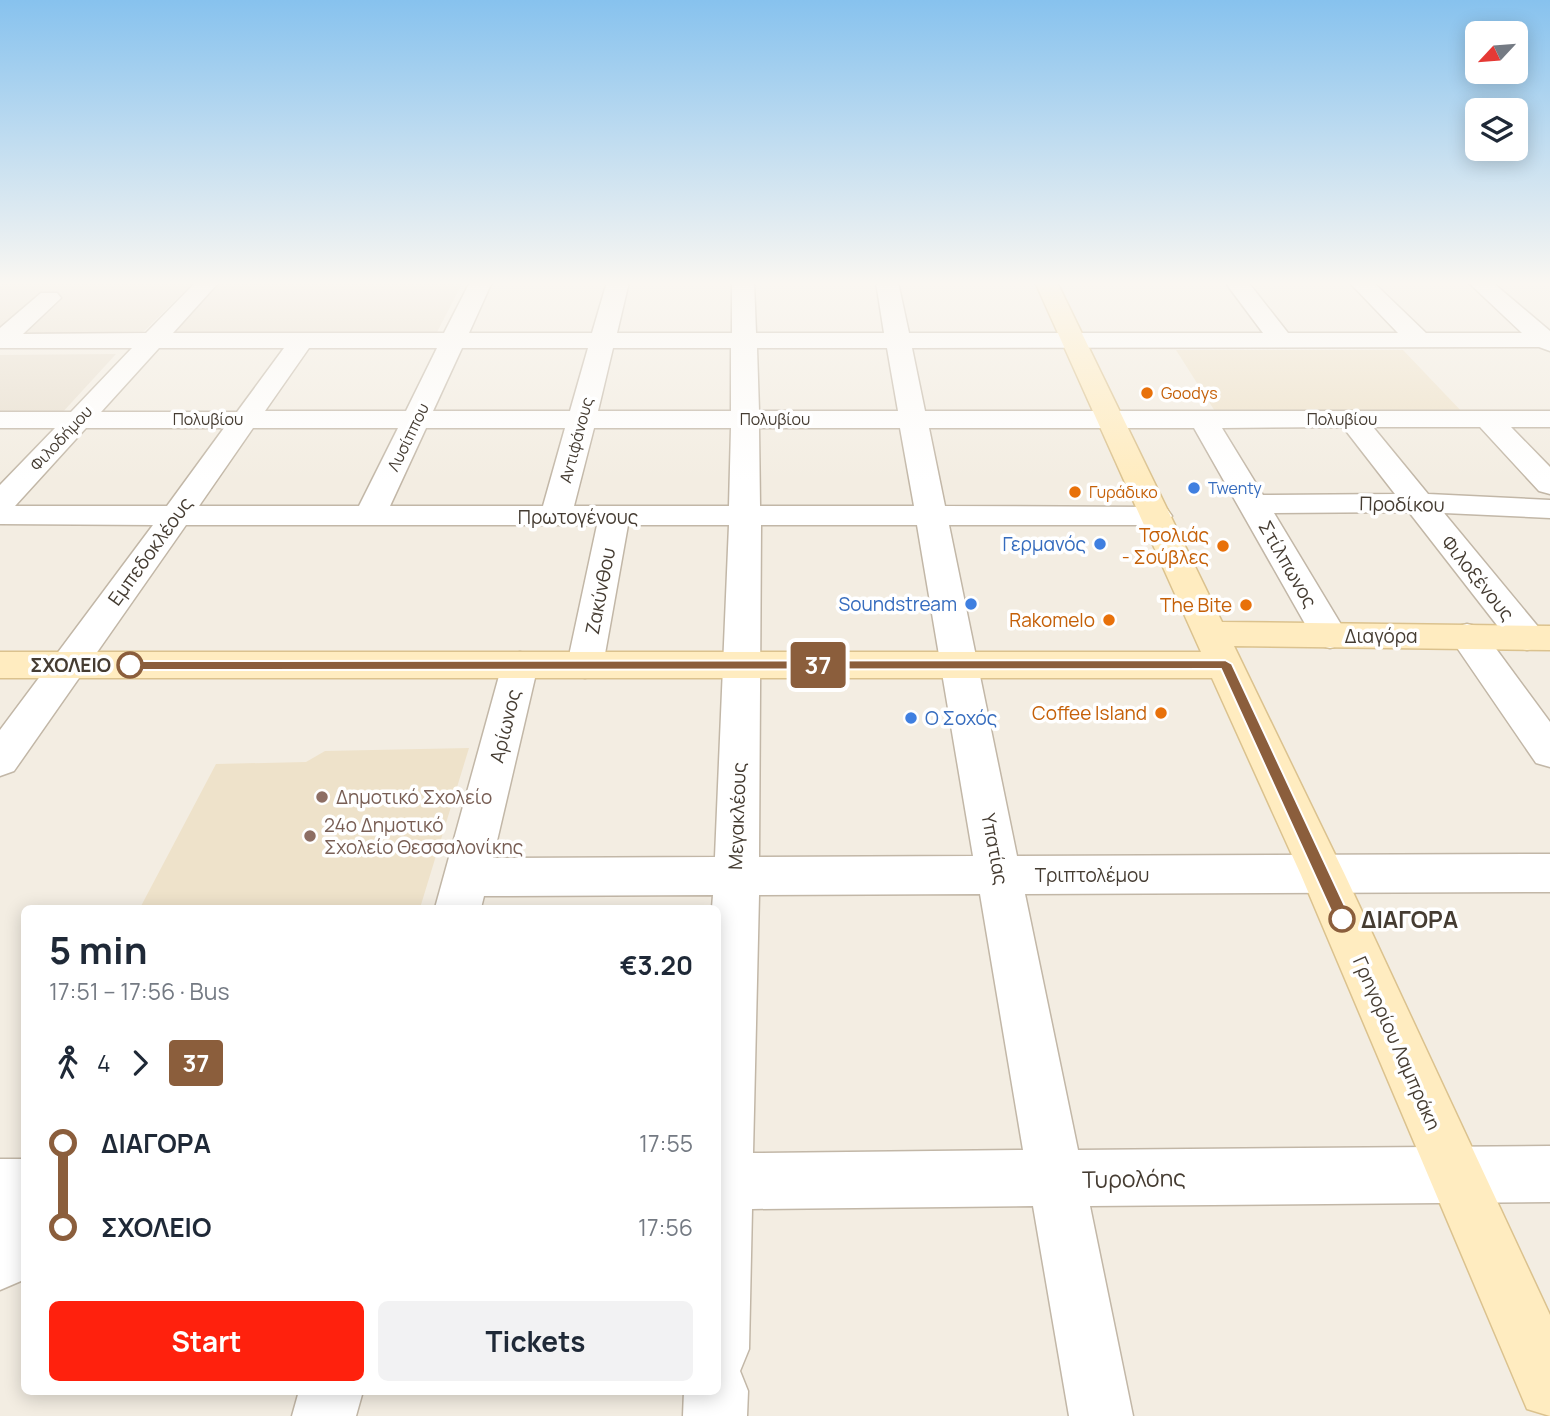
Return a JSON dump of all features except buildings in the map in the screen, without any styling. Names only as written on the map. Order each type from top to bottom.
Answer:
[{"type":"main road","name":"Γρηγορίου Λαμπράκη","points":[[1076,348],[1323,875],[1550,1386]]},
{"type":"main road","name":"Διαγόρα","points":[[0,665],[961,664],[1219,649],[1331,636],[1538,638]]},
{"type":"street","name":"Φιλοδήμου","points":[[0,503],[146,348]]},
{"type":"street","name":"Εμπεδοκλέους","points":[[0,760],[297,348]]},
{"type":"street","name":"Λυσίππου","points":[[370,516],[451,348]]},
{"type":"street","name":"Αντιφάνους","points":[[556,517],[600,348]]},
{"type":"street","name":"Μεγακλέους","points":[[721,1181],[742,665],[746,518],[745,348]]},
{"type":"street","name":"Υπατίας","points":[[901,348],[1101,1416]]},
{"type":"street","name":"Στίλπωνος","points":[[1203,419],[1331,636]]},
{"type":"street","name":"Φιλοξένους","points":[[1351,419],[1418,503],[1538,638]]},
{"type":"street","points":[[1489,419],[1550,485]]},
{"type":"street","name":"Πολυβίου","points":[[0,420],[1550,419]]},
{"type":"street","name":"Προδίκου","points":[[1254,505],[1418,503],[1550,509]]},
{"type":"street","name":"Πρωτογένους","points":[[0,515],[746,518],[1156,516]]},
{"type":"street","name":"Ζακύνθου","points":[[585,665],[614,517]]},
{"type":"street","points":[[1467,636],[1550,752]]},
{"type":"street","name":"Αρίωνος","points":[[462,893],[520,665]]},
{"type":"street","name":"Τριπτολέμου","points":[[462,893],[735,876],[1550,873]]},
{"type":"street","name":"Τυρολόης","points":[[721,1181],[1550,1174]]},
{"type":"street","points":[[0,1187],[21,1187]]},
{"type":"street","points":[[0,1260],[21,1217]]},
{"type":"street","points":[[324,1416],[330,1395]]},
{"type":"street","points":[[715,1416],[716,1395]]},
{"type":"shaded area","points":[[1176,350],[1403,350],[1465,415],[1218,416]]},
{"type":"shaded area","points":[[116,354],[61,414],[0,414],[0,355]]},
{"type":"shaded area","name":"24ο Δημοτικό Σχολείο Θεσσαλονίκης","points":[[469,748],[421,905],[142,905],[216,764],[306,762],[325,751]]},
{"type":"bus line","name":"37","points":[[130,665],[1225,664],[1342,919]]},
{"type":"place","name":"Goodys","points":[[1147,393]]},
{"type":"place","name":"Twenty","points":[[1194,488]]},
{"type":"place","name":"Γυράδικο","points":[[1075,492]]},
{"type":"place","name":"Γερμανός","points":[[1100,544]]},
{"type":"place","name":"Τσολιάς - Σούβλες","points":[[1223,546]]},
{"type":"place","name":"Soundstream","points":[[971,604]]},
{"type":"place","name":"The Bite","points":[[1246,605]]},
{"type":"place","name":"Rakomelo","points":[[1109,620]]},
{"type":"place","name":"ΣΧΟΛΕΙΟ","points":[[130,665]]},
{"type":"place","name":"Coffee Island","points":[[1161,713]]},
{"type":"place","name":"Ο Σοχός","points":[[911,718]]},
{"type":"place","name":"Δημοτικό Σχολείο","points":[[322,797]]},
{"type":"place","name":"24ο Δημοτικό Σχολείο Θεσσαλονίκης","points":[[310,836]]},
{"type":"place","name":"ΔΙΑΓΟΡΑ","points":[[1342,919]]}]
